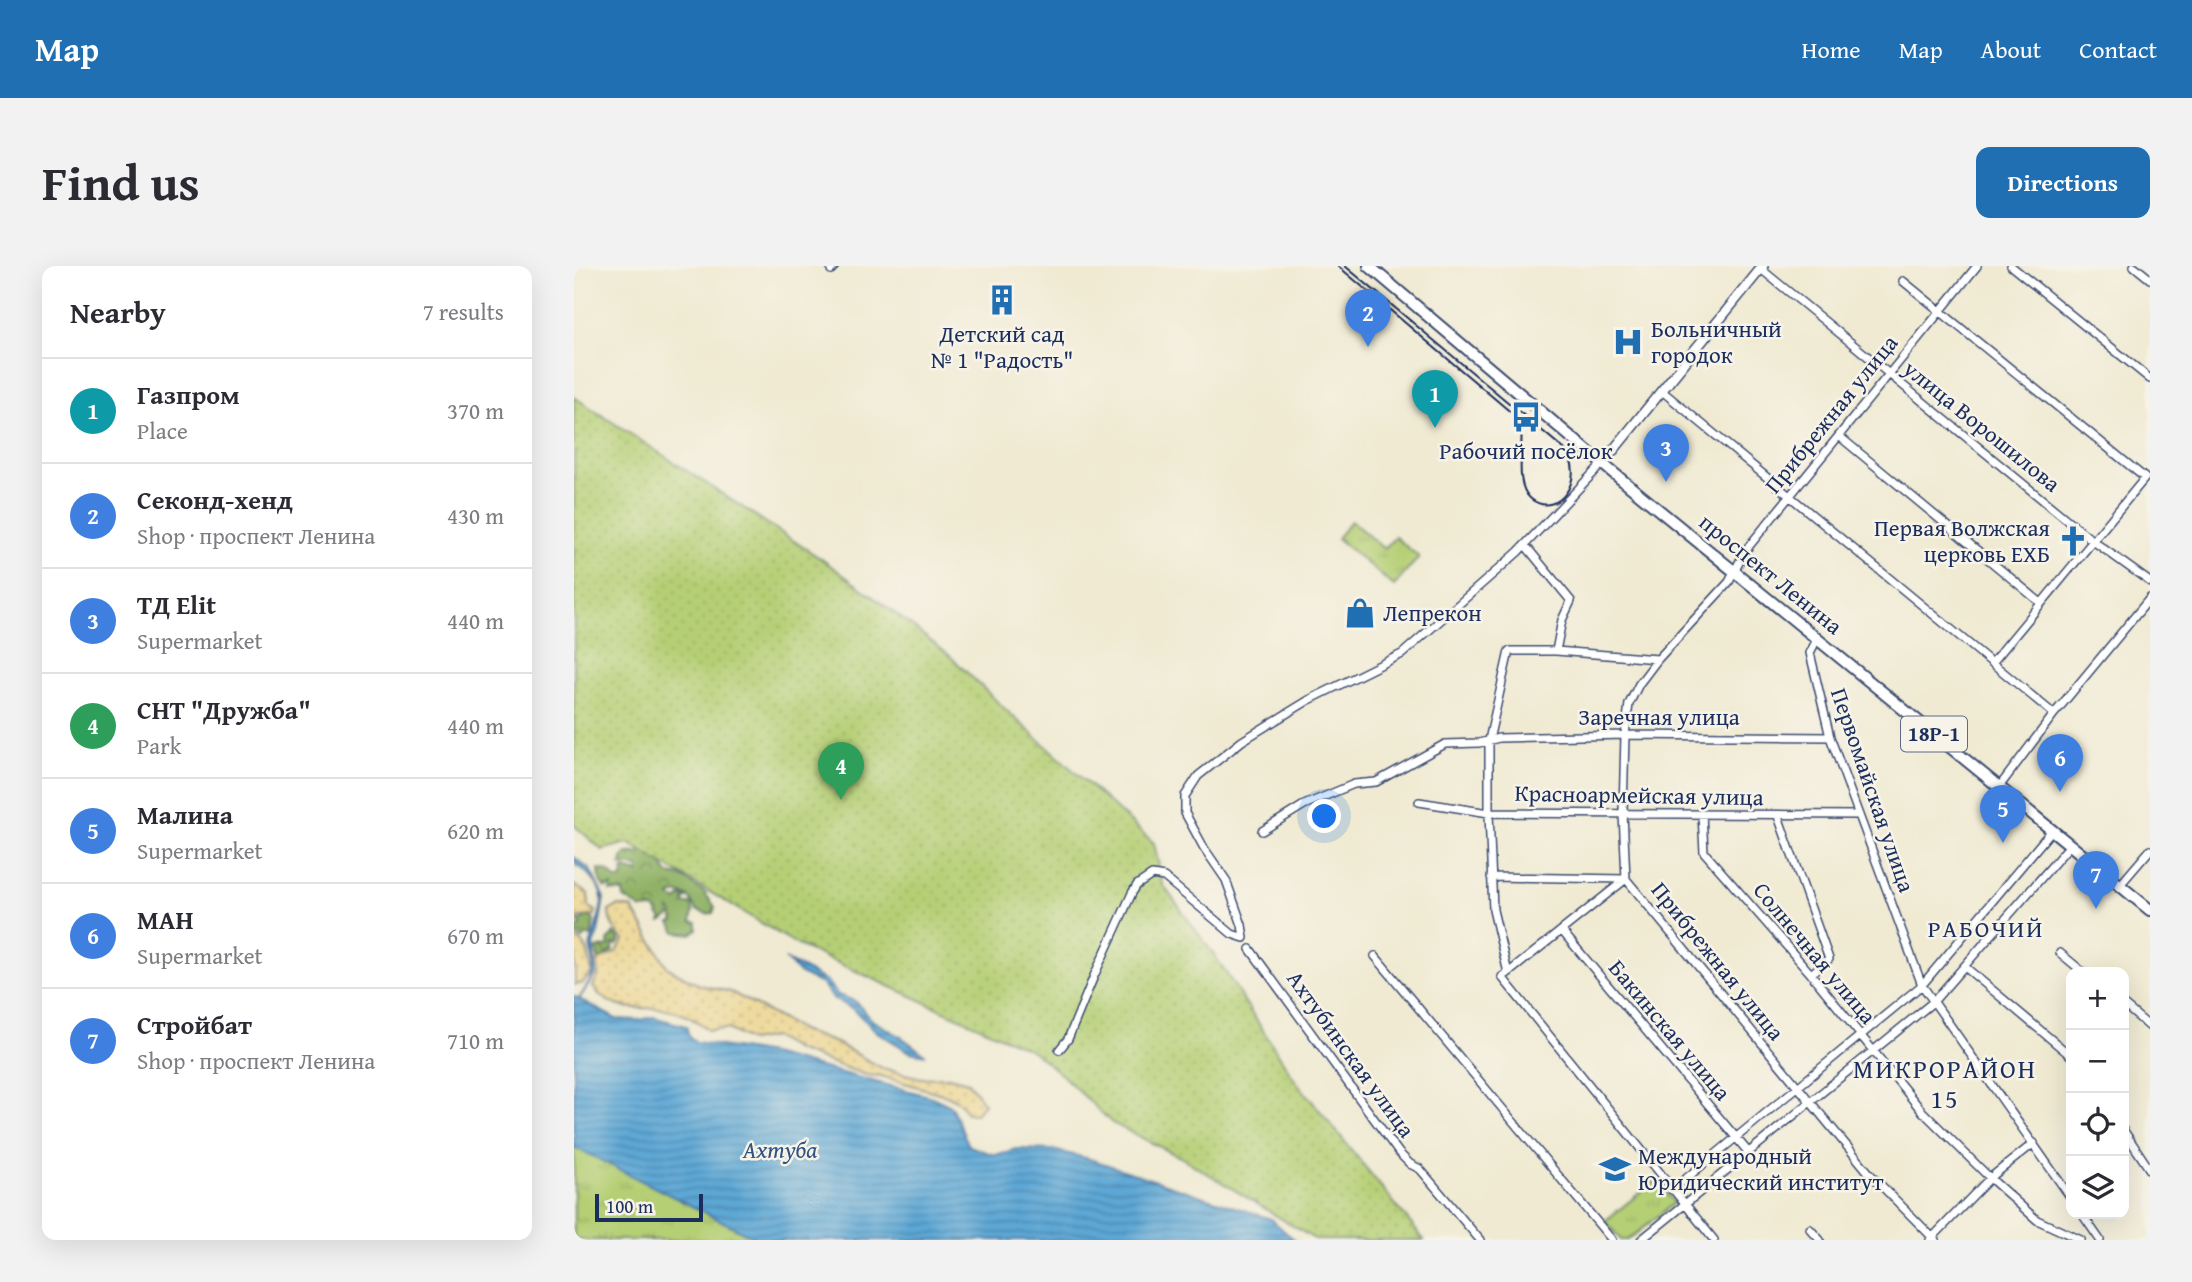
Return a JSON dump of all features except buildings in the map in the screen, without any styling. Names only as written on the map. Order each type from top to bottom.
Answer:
[{"type":"main road","name":"проспект Ленина","points":[[1369,266],[1603,463],[2150,910]]},
{"type":"street","name":"Прибрежная улица","points":[[1933,1239],[1870,1174],[1626,879],[1623,813],[1625,735],[1629,704],[1639,684],[1658,659],[1729,582],[1745,551],[1977,266]]},
{"type":"street","points":[[2011,266],[2150,379]]},
{"type":"street","points":[[2134,266],[2150,279]]},
{"type":"street","points":[[1059,1050],[1068,1039],[1132,893],[1137,885],[1152,875],[1164,877],[1232,934],[1244,938],[1226,880],[1185,813],[1185,796],[1198,776],[1242,741],[1288,712],[1402,654],[1518,552],[1603,463],[1762,267]]},
{"type":"street","name":"улица Ворошилова","points":[[1762,267],[1889,375],[2093,541],[2150,582]]},
{"type":"street","points":[[1903,282],[2145,478],[1992,663]]},
{"type":"street","points":[[1662,391],[2054,714]]},
{"type":"street","points":[[1839,436],[2041,603]]},
{"type":"street","points":[[1525,545],[1571,601],[1562,620],[1556,651]]},
{"type":"street","points":[[1998,787],[2054,714],[2150,598]]},
{"type":"street","name":"Первомайская улица","points":[[1817,639],[1810,653],[1830,737],[1922,985],[2066,1191]]},
{"type":"street","points":[[1508,972],[1496,931],[1491,877],[1489,740],[1509,651],[1556,651],[1658,659]]},
{"type":"street","name":"Заречная улица","points":[[1262,831],[1304,805],[1354,784],[1376,782],[1445,744],[1625,735],[1830,737]]},
{"type":"street","name":"Красноармейская улица","points":[[1419,802],[1489,813],[1859,815]]},
{"type":"street","name":"Солнечная улица","points":[[1702,814],[1704,852],[1811,974],[1922,1111],[2037,1220],[2081,1240]]},
{"type":"street","points":[[1778,816],[1829,959],[1811,974]]},
{"type":"street","points":[[1672,1190],[1922,985],[2052,830]]},
{"type":"street","points":[[1641,1240],[1933,1002],[2070,845]]},
{"type":"street","points":[[2120,886],[2150,850]]},
{"type":"street","points":[[1491,877],[1626,879]]},
{"type":"street","points":[[1626,879],[1502,977],[1714,1240]]},
{"type":"street","name":"Бакинская улица","points":[[1562,931],[1749,1153]]},
{"type":"street","name":"Ахтубинская улица","points":[[1250,949],[1399,1153],[1420,1169],[1480,1240]]},
{"type":"street","points":[[2060,953],[2077,967]]},
{"type":"street","points":[[1375,956],[1611,1240]]},
{"type":"street","points":[[1965,967],[2066,1052]]},
{"type":"street","points":[[2129,1009],[2150,1027]]},
{"type":"street","points":[[2129,1138],[2150,1170]]},
{"type":"street","points":[[1933,1239],[1990,1178],[2034,1143]]},
{"type":"street","points":[[2085,1219],[2100,1240]]},
{"type":"street","points":[[1810,1229],[1820,1240]]},
{"type":"green space","points":[[574,397],[823,560],[891,610],[949,655],[1154,843],[1163,885],[1217,959],[1295,1080],[1424,1240],[1316,1240],[1182,1158],[1112,1123],[1062,1075],[1031,1050],[798,945],[628,843],[602,850],[574,825]]},
{"type":"green space","points":[[1351,521],[1384,549],[1395,537],[1419,557],[1394,586],[1337,538]]},
{"type":"green space","points":[[650,852],[658,858],[668,874],[680,876],[704,892],[715,907],[713,913],[707,914],[696,910],[685,895],[673,894],[670,897],[677,901],[682,896],[687,898],[684,900],[685,904],[691,904],[691,922],[697,923],[697,929],[691,934],[676,932],[670,923],[673,922],[673,913],[669,910],[671,916],[661,922],[659,913],[653,908],[642,909],[624,898],[623,892],[610,891],[612,886],[605,888],[600,881],[599,869],[607,871],[617,880],[622,879],[624,869],[639,873],[639,867],[621,865],[622,858],[627,853]]},
{"type":"green space","points":[[585,917],[594,920],[591,936],[583,939],[575,929],[581,926],[580,922]]},
{"type":"green space","points":[[614,933],[620,939],[617,945],[613,944],[613,950],[601,959],[598,958],[596,949],[609,946],[608,941]]},
{"type":"green space","points":[[574,1138],[779,1240],[574,1240]]},
{"type":"green space","points":[[1656,1180],[1674,1203],[1628,1240],[1621,1240],[1605,1221]]},
{"type":"sand","points":[[574,885],[588,894],[589,907],[596,911],[594,916],[580,917],[574,928]]},
{"type":"sand","points":[[618,906],[632,908],[668,968],[699,985],[731,992],[803,1031],[836,1043],[882,1068],[921,1078],[949,1077],[968,1082],[984,1104],[975,1114],[967,1113],[960,1103],[949,1096],[881,1076],[866,1075],[796,1050],[773,1037],[750,1041],[728,1029],[708,1030],[675,1011],[612,1003],[593,987],[599,972],[597,961],[616,952],[624,940],[609,916],[609,911]]},
{"type":"sand","points":[[574,935],[586,947],[592,972],[583,983],[575,985]]},
{"type":"water","points":[[574,857],[590,870],[604,898],[598,933],[593,944],[596,973],[579,999],[592,975],[594,964],[590,945],[602,899],[596,884],[576,865]]},
{"type":"water","points":[[785,959],[826,981],[838,995],[855,1001],[872,1020],[926,1055],[910,1052],[877,1032],[853,1009],[834,999],[822,984],[800,974]]},
{"type":"water","name":"Ахтуба","points":[[574,996],[616,1019],[640,1020],[653,1017],[686,1026],[689,1036],[696,1042],[771,1054],[932,1097],[951,1106],[969,1146],[995,1155],[1016,1149],[1053,1150],[1090,1159],[1271,1219],[1294,1240],[759,1240],[574,1147]]},
{"type":"tram line","points":[[1338,266],[1520,420],[1521,473],[1525,492],[1541,504],[1560,500],[1567,492],[1573,471],[1571,460],[1564,449],[1345,266]]},
{"type":"place","name":"Детский сад № 1 \"Радость\"","points":[[1002,300]]},
{"type":"place","name":"Больничный городок","points":[[1628,342]]},
{"type":"place","name":"Секонд-хенд","points":[[1368,347]]},
{"type":"place","name":"Рабочий посёлок","points":[[1526,417]]},
{"type":"place","name":"Газпром","points":[[1435,428]]},
{"type":"place","name":"ТД Elit","points":[[1666,482]]},
{"type":"place","name":"Первая Волжская церковь ЕХБ","points":[[2073,541]]},
{"type":"place","name":"Лепрекон","points":[[1360,613]]},
{"type":"place","name":"МАН","points":[[2060,792]]},
{"type":"place","name":"СНТ \"Дружба\"","points":[[841,800]]},
{"type":"place","name":"Малина","points":[[2003,843]]},
{"type":"place","name":"Стройбат","points":[[2096,909]]},
{"type":"place","name":"Международный Юридический институт","points":[[1615,1169]]},
{"type":"district","name":"РАБОЧИЙ","points":[[1986,929]]},
{"type":"district","name":"МИКРОРАЙОН 15","points":[[1945,1084]]}]
